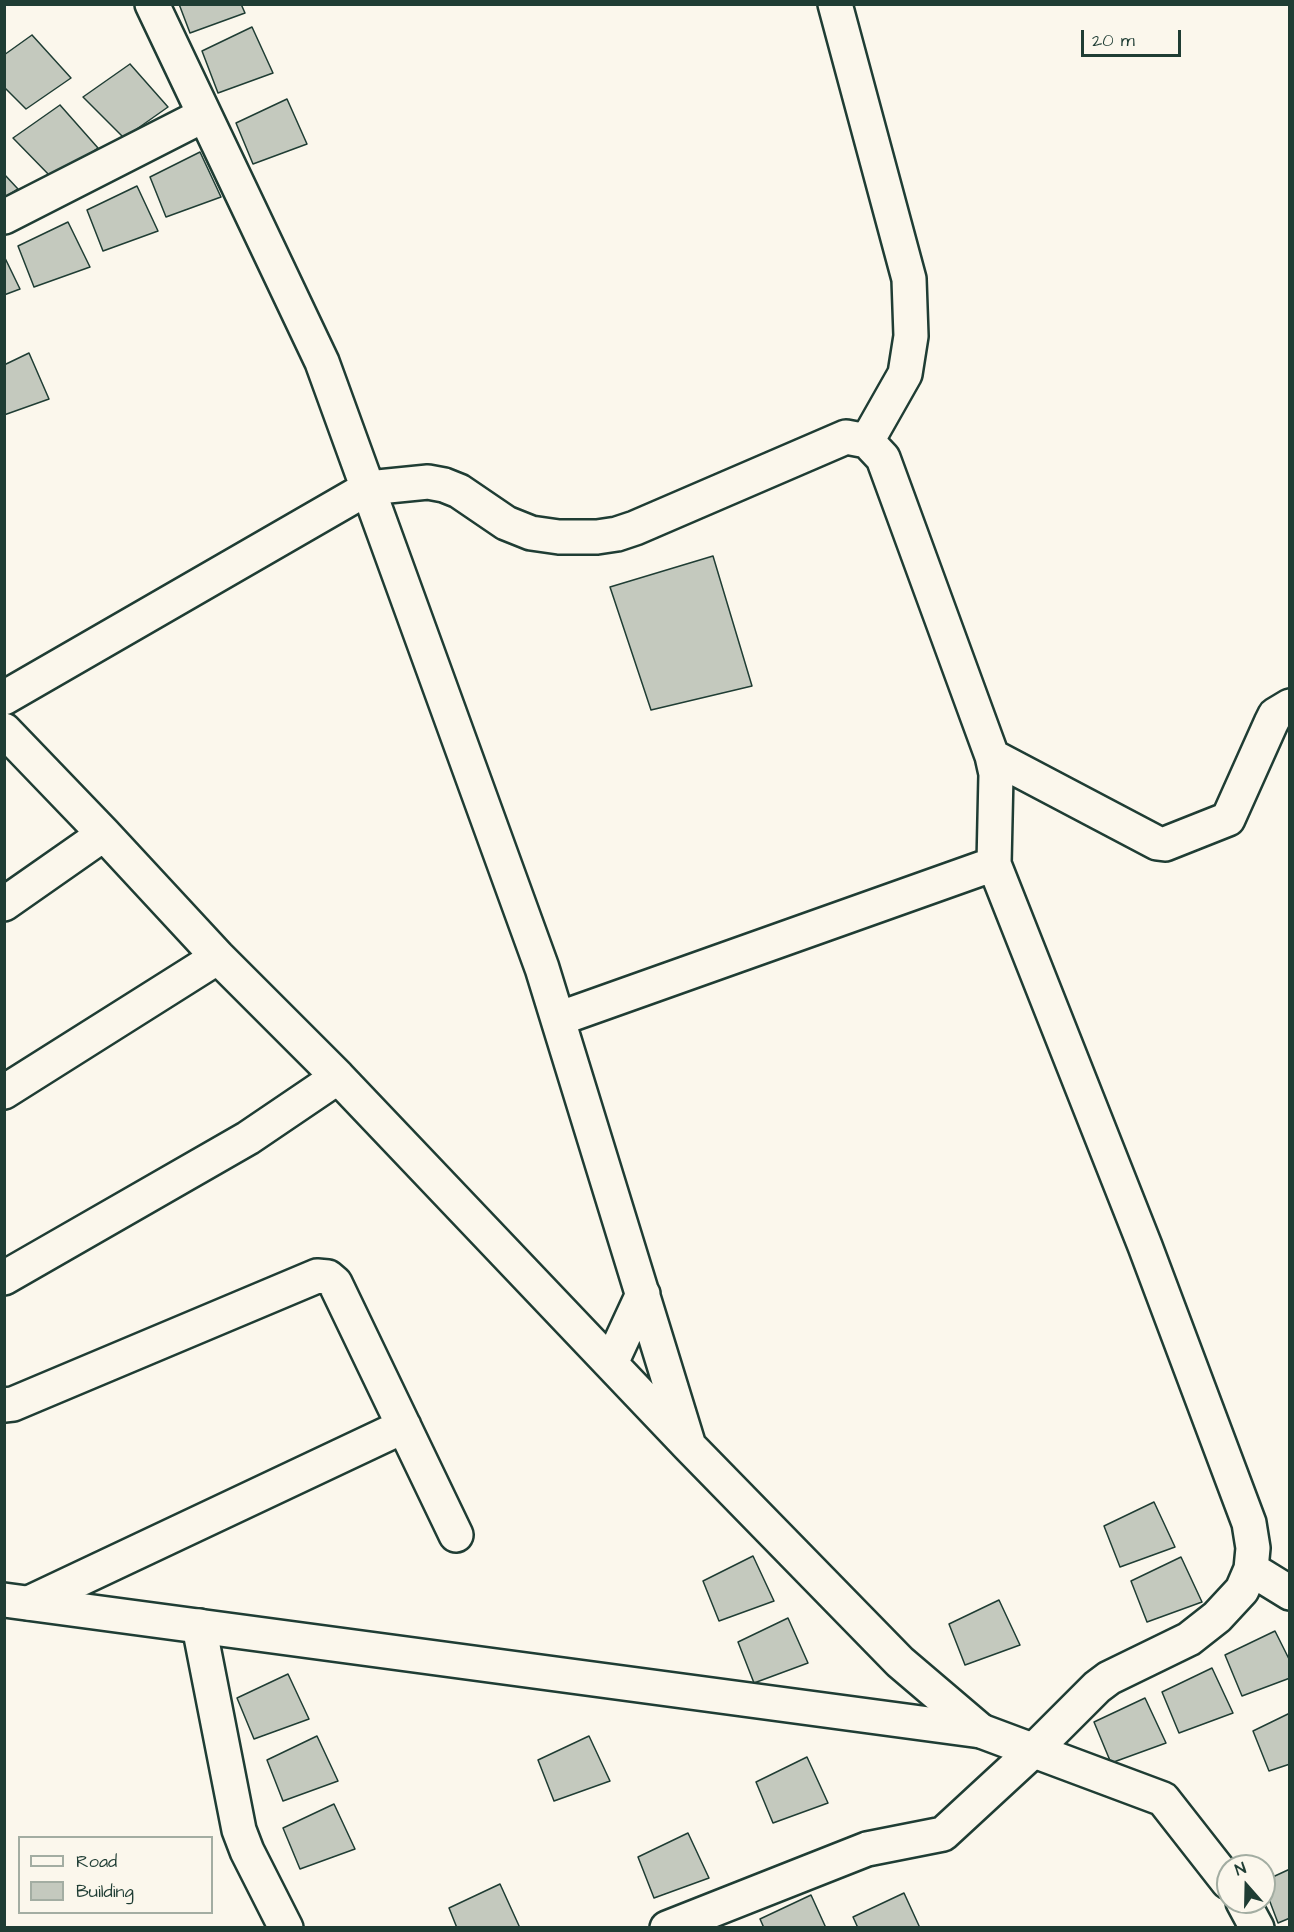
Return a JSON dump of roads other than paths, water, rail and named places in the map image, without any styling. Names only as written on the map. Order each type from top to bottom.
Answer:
[{"type":"street","points":[[152,4],[322,362],[542,968],[689,1446]]},
{"type":"street","points":[[835,4],[909,279],[911,336],[905,374],[867,441]]},
{"type":"street","points":[[4,217],[204,115]]},
{"type":"street","points":[[4,698],[368,488],[428,482],[444,484],[459,491],[506,524],[531,533],[559,537],[597,537],[635,528],[846,437],[867,441],[883,458],[992,756],[996,774],[994,864],[1140,1235],[1249,1523],[1253,1548],[1251,1569],[1242,1590],[1217,1617],[1189,1639],[1109,1678],[1097,1687],[1034,1750],[943,1834],[867,1849],[668,1928]]},
{"type":"street","points":[[992,756],[1157,843],[1165,844],[1228,819],[1275,715],[1290,706]]},
{"type":"street","points":[[4,730],[218,957],[338,1077],[689,1446],[900,1662],[981,1731]]},
{"type":"street","points":[[4,904],[104,834]]},
{"type":"street","points":[[558,1019],[994,864]]},
{"type":"street","points":[[4,1092],[218,957]]},
{"type":"street","points":[[4,1278],[248,1138],[338,1077]]},
{"type":"street","points":[[4,1405],[13,1404],[317,1276],[328,1277],[335,1283],[456,1535]]},
{"type":"street","points":[[611,1363],[643,1294]]},
{"type":"street","points":[[17,1602],[404,1426]]},
{"type":"street","points":[[1251,1569],[1290,1593]]},
{"type":"street","points":[[17,1602],[981,1731],[1163,1799],[1216,1867]]},
{"type":"street","points":[[199,1626],[239,1830],[247,1851],[286,1928]]},
{"type":"street","points":[[1249,1914],[1257,1928]]}]
